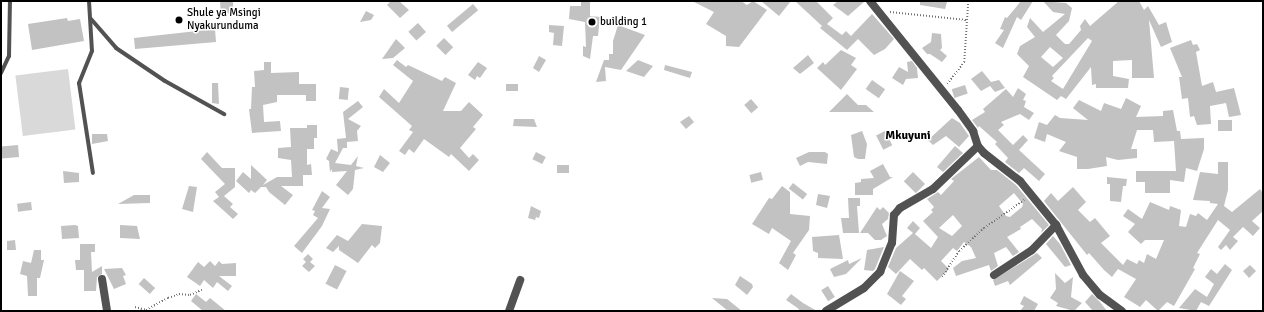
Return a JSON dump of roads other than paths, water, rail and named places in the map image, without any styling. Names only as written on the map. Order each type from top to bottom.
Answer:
[{"type":"street","points":[[870,1],[973,131],[978,146],[1010,172],[1032,194],[1056,225],[1082,275],[1100,294],[1122,311]]},
{"type":"street","points":[[826,311],[868,284],[880,272],[892,243],[894,215],[900,208],[933,189],[978,146]]},
{"type":"street","points":[[994,275],[1032,250],[1056,225]]},
{"type":"street","points":[[102,279],[107,311]]},
{"type":"street","points":[[509,311],[520,280]]},
{"type":"lane","points":[[1,73],[10,56],[10,1]]},
{"type":"lane","points":[[89,1],[92,51],[79,83],[93,173]]},
{"type":"lane","points":[[91,19],[116,48],[165,81],[224,114]]},
{"type":"place","name":"Shule ya Msingi Nyakurunduma","points":[[179,20]]},
{"type":"place","name":"building 1","points":[[592,22]]},
{"type":"district","name":"Mkuyuni","points":[[908,136]]}]
